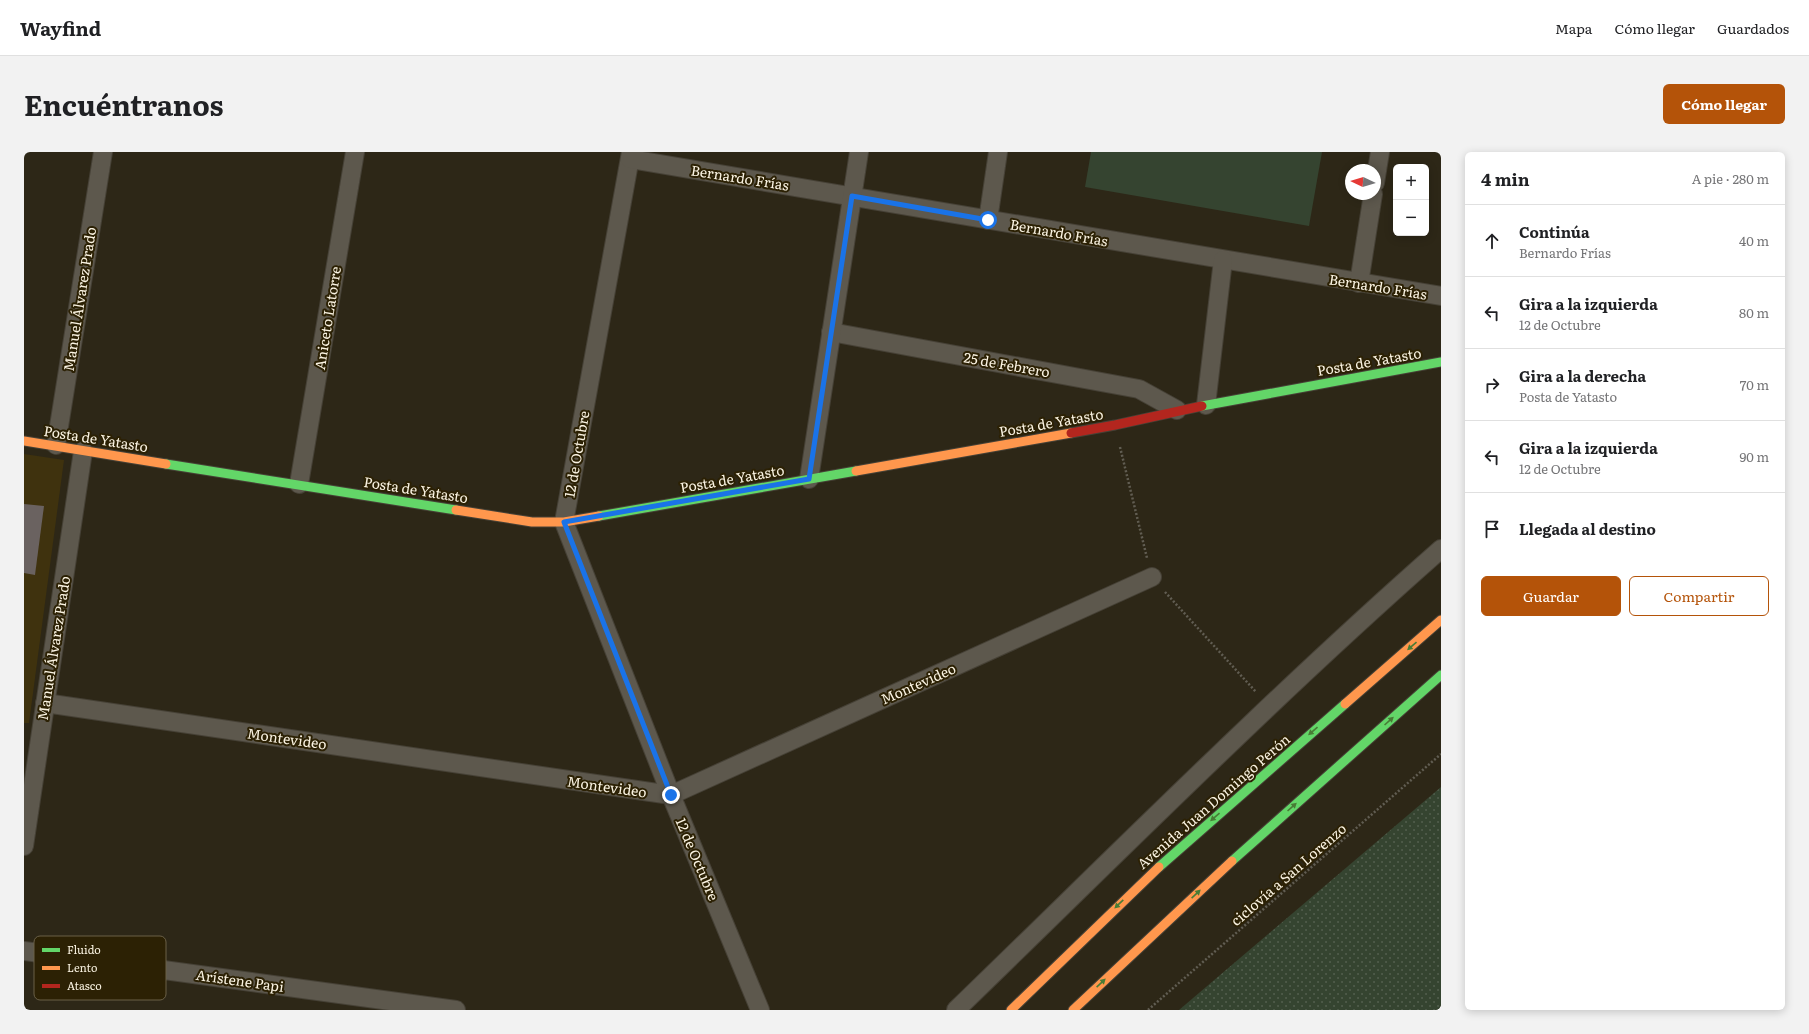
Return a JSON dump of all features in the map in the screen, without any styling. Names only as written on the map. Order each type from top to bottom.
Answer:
[{"type":"street","name":"Manuel Álvarez Prado","points":[[56,445],[103,152]]},
{"type":"street","name":"Aniceto Latorre","points":[[299,484],[355,152]]},
{"type":"street","points":[[809,479],[859,152]]},
{"type":"street","points":[[988,220],[998,152]]},
{"type":"street","points":[[1378,164],[1380,152]]},
{"type":"street","name":"Bernardo Frías","points":[[630,156],[988,220],[1441,296]]},
{"type":"street","name":"12 de Octubre","points":[[630,156],[564,522],[671,795],[760,1010]]},
{"type":"street","points":[[1359,283],[1372,200]]},
{"type":"street","points":[[1206,405],[1223,260]]},
{"type":"street","name":"25 de Febrero","points":[[831,332],[1139,389],[1177,410]]},
{"type":"street","name":"Posta de Yatasto","points":[[24,441],[532,522],[564,522],[1115,425],[1177,410],[1441,362]]},
{"type":"street","name":"Manuel Álvarez Prado","points":[[24,846],[83,451]]},
{"type":"street","points":[[956,1010],[1269,706],[1358,622],[1441,549]]},
{"type":"street","name":"Montevideo","points":[[45,703],[671,795],[1152,577]]},
{"type":"street","name":"Avenida Juan Domingo Perón","points":[[1011,1010],[1157,868],[1441,620]]},
{"type":"street","points":[[1073,1010],[1202,888],[1441,675]]},
{"type":"street","name":"Arístene Papi","points":[[24,951],[34,952]]},
{"type":"street","name":"Arístene Papi","points":[[166,970],[456,1010]]},
{"type":"path","name":"ciclovía a San Lorenzo","points":[[1148,1010],[1441,754]]},
{"type":"shaded area","points":[[24,454],[64,460],[29,723],[24,723]]},
{"type":"green space","points":[[1091,152],[1322,152],[1309,226],[1085,187]]},
{"type":"green space","points":[[1441,787],[1441,1010],[1179,1010]]},
{"type":"building","points":[[24,504],[44,506],[35,575],[24,573]]},
{"type":"traffic: fast","points":[[1202,406],[1441,362]]},
{"type":"traffic: fast","points":[[166,464],[456,510]]},
{"type":"traffic: fast","points":[[599,516],[856,471]]},
{"type":"traffic: fast","points":[[1232,861],[1441,675]]},
{"type":"traffic: fast","points":[[1159,867],[1345,704]]},
{"type":"traffic: slow","points":[[856,471],[1071,433]]},
{"type":"traffic: slow","points":[[24,441],[166,464]]},
{"type":"traffic: slow","points":[[456,510],[532,522],[564,522],[599,516]]},
{"type":"traffic: slow","points":[[1345,704],[1441,620]]},
{"type":"traffic: slow","points":[[1073,1010],[1232,861]]},
{"type":"traffic: slow","points":[[1011,1010],[1159,867]]},
{"type":"traffic: jam","points":[[1071,433],[1202,406]]},
{"type":"route","points":[[671,795],[564,522],[809,479],[852,196],[988,220]]}]
